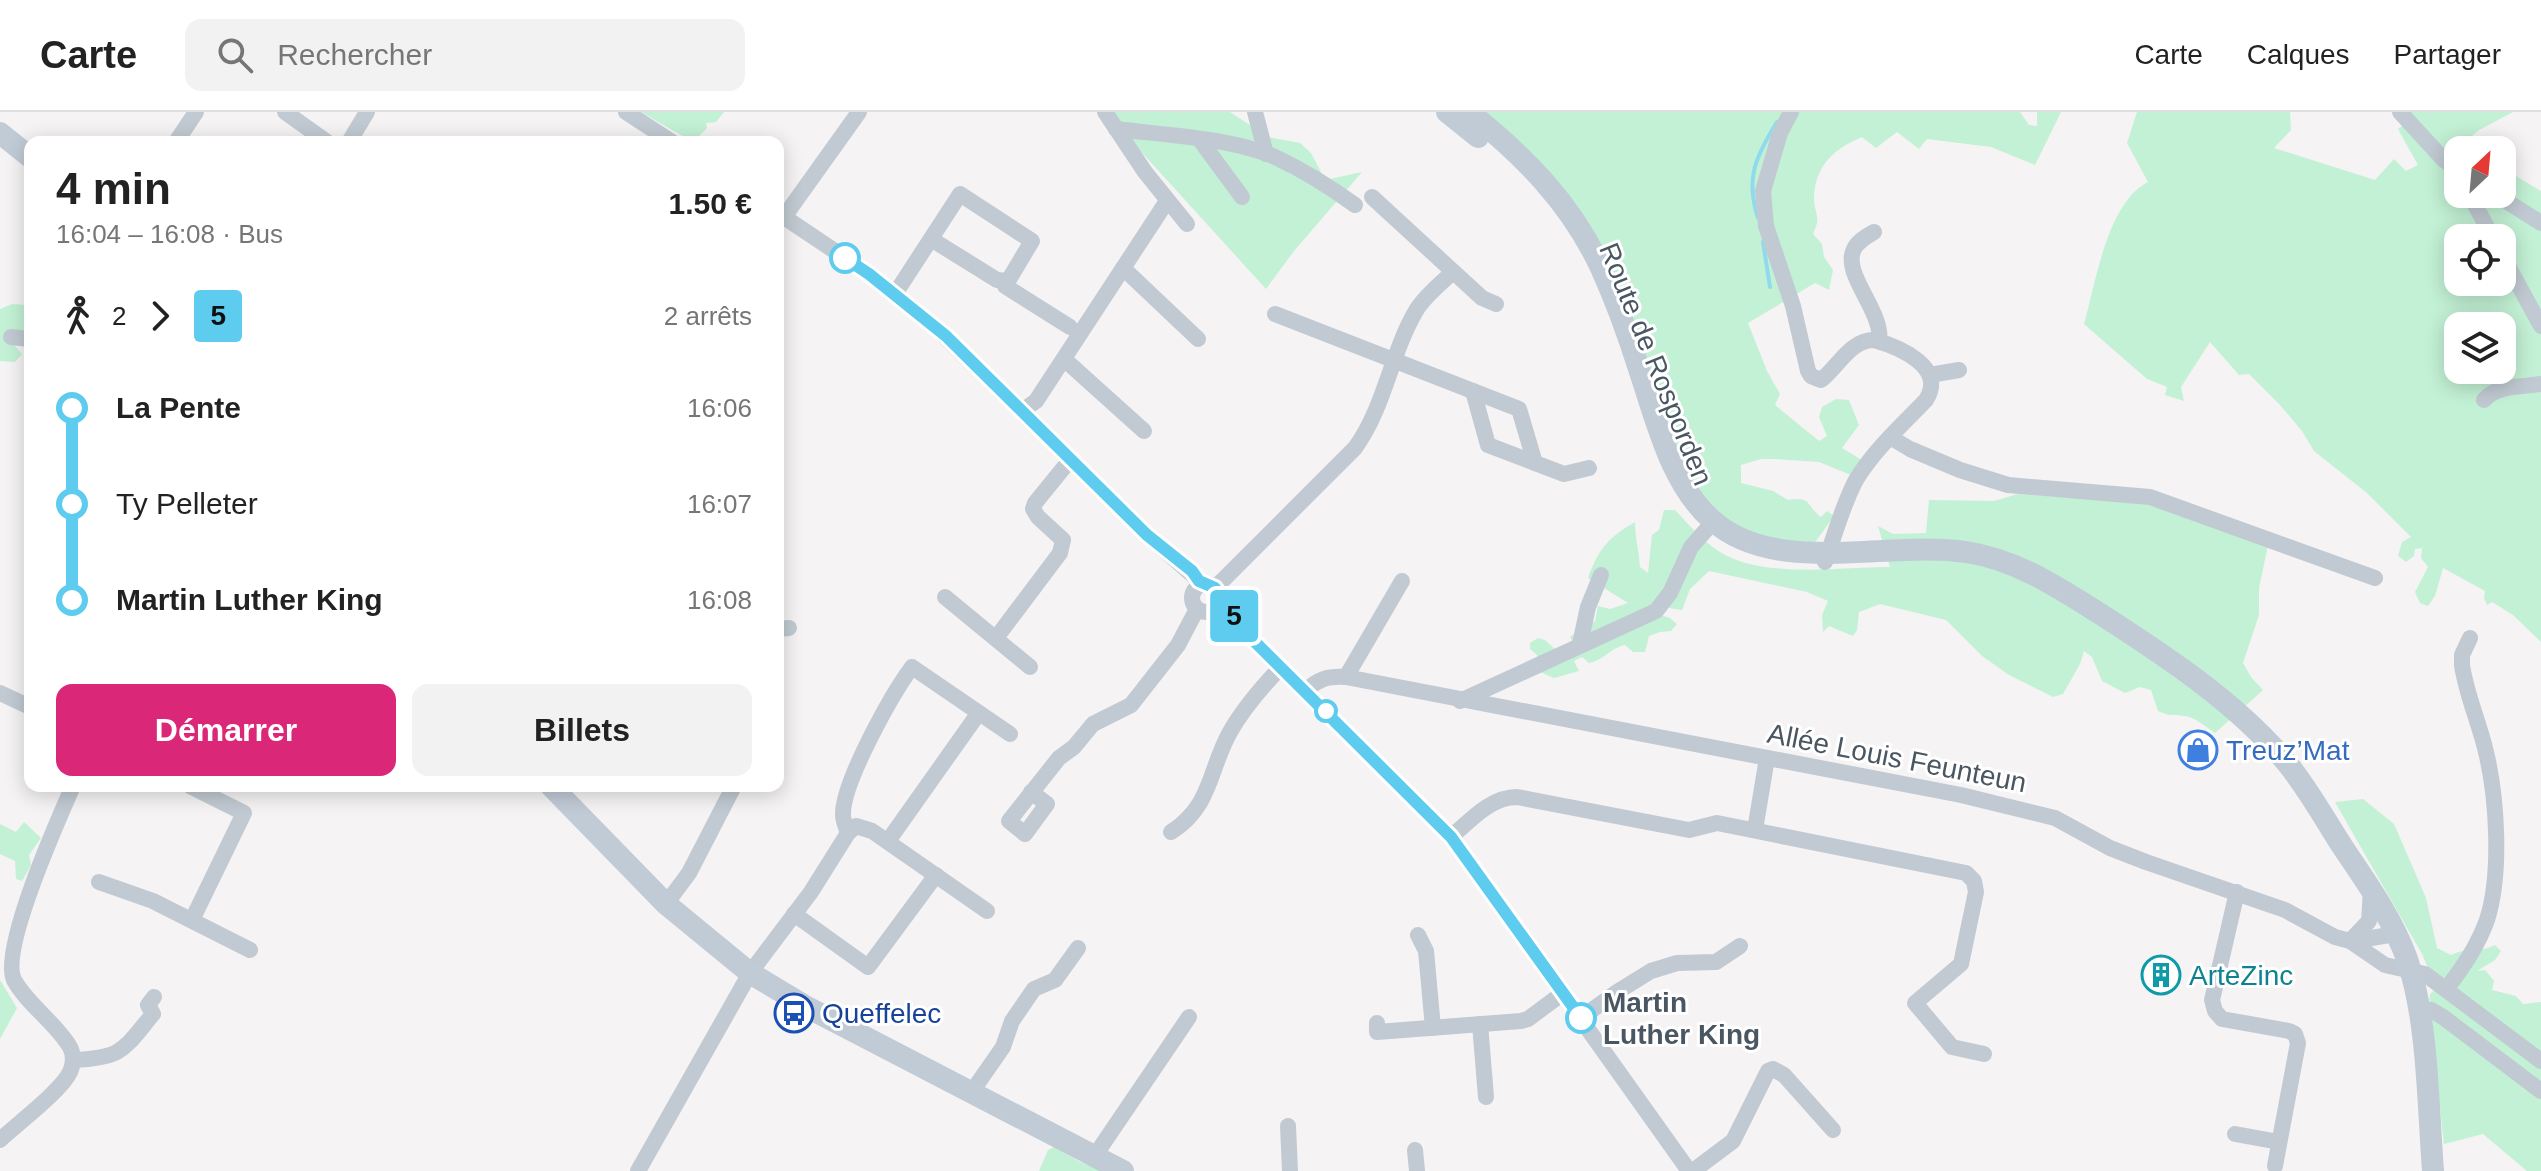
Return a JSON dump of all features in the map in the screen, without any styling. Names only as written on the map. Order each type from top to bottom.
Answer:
[{"type":"main road","name":"Route de Rosporden","points":[[1447,112],[1519,175],[1568,233],[1591,281],[1664,473],[1685,510],[1709,526],[1749,542],[1826,558],[1965,551],[2008,562],[2051,583],[2144,643],[2246,721],[2286,762],[2371,891],[2396,934],[2410,970],[2419,1009],[2433,1171]]},
{"type":"main road","name":"Route de Rosporden","points":[[1469,112],[1533,168],[1581,230],[1602,270],[1670,457],[1709,526]]},
{"type":"main road","points":[[0,123],[16,145]]},
{"type":"main road","points":[[557,792],[666,904],[750,973],[805,1006],[1123,1171]]},
{"type":"street","points":[[180,136],[196,112]]},
{"type":"street","points":[[285,112],[319,136]]},
{"type":"street","points":[[353,136],[367,112]]},
{"type":"street","points":[[626,112],[663,136]]},
{"type":"street","points":[[784,211],[859,112]]},
{"type":"street","points":[[1105,112],[1167,201],[1187,224]]},
{"type":"street","points":[[1255,112],[1266,154]]},
{"type":"street","points":[[1791,112],[1780,133],[1763,191],[1766,226],[1793,306],[1804,362],[1811,376],[1821,380],[1853,348],[1868,339],[1914,357],[1932,381],[1929,396],[1890,437],[1855,483],[1826,558]]},
{"type":"street","points":[[2400,112],[2444,158]]},
{"type":"street","points":[[1116,129],[1238,145],[1266,154],[1326,185],[1355,205]]},
{"type":"street","points":[[1200,140],[1242,197]]},
{"type":"street","points":[[895,294],[960,194],[1032,241],[1006,284]]},
{"type":"street","points":[[1372,197],[1482,298],[1496,304]]},
{"type":"street","points":[[1022,411],[1036,401],[1167,201]]},
{"type":"street","points":[[2516,207],[2541,223]]},
{"type":"street","points":[[784,217],[895,294],[961,350],[1070,460],[1178,562],[1206,597],[1373,757],[1451,837],[1691,1171],[1733,1141],[1766,1075],[1773,1069],[1784,1075],[1833,1130]]},
{"type":"street","points":[[1874,232],[1857,244],[1852,259],[1879,324],[1879,341]]},
{"type":"street","points":[[933,236],[1070,327]]},
{"type":"street","points":[[1123,268],[1198,339]]},
{"type":"street","points":[[1031,792],[1093,724],[1127,710],[1178,645],[1206,597],[1355,448],[1368,427],[1417,309],[1453,272]]},
{"type":"street","points":[[2516,280],[2541,326]]},
{"type":"street","points":[[1275,314],[1519,409],[1535,463]]},
{"type":"street","points":[[11,337],[24,338]]},
{"type":"street","points":[[1064,359],[1144,431]]},
{"type":"street","points":[[1930,375],[1959,370]]},
{"type":"street","points":[[2484,400],[2489,394],[2501,390],[2541,384]]},
{"type":"street","points":[[1473,391],[1488,445],[1564,474],[1589,468]]},
{"type":"street","points":[[1890,437],[1960,470],[2008,485],[2150,497],[2375,578]]},
{"type":"street","points":[[996,638],[1060,553],[1063,540],[1033,509],[1070,460]]},
{"type":"street","points":[[1460,701],[1656,611],[1670,593],[1691,547],[1709,526]]},
{"type":"street","points":[[1580,644],[1586,614],[1601,575]]},
{"type":"street","points":[[1346,677],[1402,581]]},
{"type":"street","points":[[945,597],[1030,667]]},
{"type":"street","points":[[2446,989],[2471,955],[2486,923],[2494,869],[2495,818],[2491,778],[2462,665],[2462,655],[2470,638]]},
{"type":"street","points":[[848,833],[843,811],[856,771],[888,702],[912,667],[1010,734]]},
{"type":"street","points":[[1171,832],[1196,809],[1213,778],[1235,723],[1280,668]]},
{"type":"street","name":"Allée Louis Feunteun","points":[[1304,692],[1324,677],[1346,677],[2042,813],[2110,848],[2285,910],[2341,940],[2350,941],[2385,965],[2430,976],[2541,1061]]},
{"type":"street","points":[[0,693],[24,704]]},
{"type":"street","points":[[888,841],[978,714]]},
{"type":"street","points":[[1755,830],[1767,758]]},
{"type":"street","points":[[0,1140],[65,1080],[73,1060],[72,1051],[63,1036],[15,982],[10,961],[20,921],[71,792]]},
{"type":"street","points":[[192,920],[244,813],[202,792]]},
{"type":"street","points":[[666,904],[689,873],[731,792]]},
{"type":"street","points":[[1451,837],[1494,802],[1509,797],[1689,830],[1717,823],[1958,870],[1972,877],[1976,892],[1961,964],[1915,1003],[1952,1047],[1984,1054]]},
{"type":"street","points":[[638,1171],[750,973],[852,827],[861,825],[888,841],[987,911]]},
{"type":"street","points":[[794,914],[868,967],[936,875]]},
{"type":"street","points":[[99,882],[153,901],[250,950]]},
{"type":"street","points":[[2350,941],[2369,921],[2371,891]]},
{"type":"street","points":[[2237,892],[2213,1007],[2222,1019],[2289,1031],[2298,1039],[2275,1166]]},
{"type":"street","points":[[2350,941],[2396,934]]},
{"type":"street","points":[[1418,935],[1426,951],[1433,1028]]},
{"type":"street","points":[[1581,1018],[1651,971],[1677,963],[1716,962],[1740,946]]},
{"type":"street","points":[[971,1093],[1003,1047],[1012,1021],[1034,989],[1055,980],[1078,948]]},
{"type":"street","points":[[1377,1033],[1528,1019],[1563,993]]},
{"type":"street","points":[[73,1060],[107,1058],[121,1050],[153,1014],[148,1005],[154,997]]},
{"type":"street","points":[[2419,1009],[2435,1012],[2541,1091]]},
{"type":"street","points":[[1094,1157],[1189,1017]]},
{"type":"street","points":[[1480,1024],[1486,1097]]},
{"type":"street","points":[[1288,1126],[1290,1171]]},
{"type":"street","points":[[2235,1134],[2279,1142]]},
{"type":"street","points":[[1415,1150],[1417,1171]]},
{"type":"green space","points":[[641,112],[724,112],[716,122],[706,123],[707,128],[699,136],[683,136]]},
{"type":"green space","points":[[1105,112],[1230,112],[1268,137],[1300,143],[1311,153],[1325,180],[1362,172],[1294,251],[1266,289]]},
{"type":"green space","points":[[1481,112],[2020,112],[2029,125],[2037,126],[2037,112],[2061,112],[2035,165],[1991,147],[1927,139],[1919,149],[1897,132],[1876,148],[1862,137],[1852,141],[1835,152],[1823,167],[1815,186],[1817,219],[1813,234],[1822,244],[1824,257],[1833,270],[1829,290],[1815,283],[1748,323],[1767,371],[1780,394],[1775,405],[1819,441],[1827,436],[1819,417],[1822,407],[1836,399],[1849,400],[1859,425],[1842,448],[1860,459],[1860,473],[1851,475],[1819,462],[1776,459],[1761,459],[1741,465],[1741,483],[1773,491],[1788,500],[1801,499],[1821,517],[1827,511],[1834,516],[1816,541],[1807,545],[1758,539],[1727,523],[1692,486],[1593,233]]},
{"type":"green space","points":[[2137,112],[2290,112],[2291,130],[2274,148],[2375,180],[2394,159],[2406,171],[2418,165],[2398,129],[2411,119],[2405,112],[2513,112],[2472,136],[2444,136],[2444,208],[2516,208],[2516,175],[2541,191],[2541,642],[2513,615],[2492,602],[2487,605],[2485,591],[2443,568],[2435,596],[2428,606],[2420,603],[2415,592],[2428,567],[2421,558],[2422,548],[2415,549],[2414,556],[2406,562],[2398,556],[2402,542],[2411,537],[2367,493],[2314,451],[2280,405],[2249,374],[2239,375],[2210,342],[2181,387],[2184,401],[2165,395],[2167,387],[2147,379],[2084,324],[2113,225],[2134,192],[2148,182],[2127,143]]},
{"type":"green space","points":[[12,304],[24,305],[24,336],[15,346],[22,354],[15,362],[0,361],[0,309]]},
{"type":"green space","points":[[2018,494],[2145,503],[2268,545],[2259,588],[2259,615],[2243,663],[2263,690],[2215,733],[2193,718],[2158,711],[2151,690],[2140,687],[2125,693],[2102,681],[2092,657],[2084,651],[2063,694],[2053,697],[2009,675],[1982,656],[1946,620],[1880,604],[1859,612],[1857,630],[1853,636],[1829,626],[1823,632],[1822,615],[1828,601],[1807,592],[1709,571],[1690,589],[1682,610],[1669,608],[1662,599],[1658,614],[1677,624],[1671,631],[1649,636],[1645,652],[1633,652],[1625,645],[1594,662],[1589,663],[1582,657],[1574,661],[1579,671],[1554,678],[1540,672],[1537,655],[1530,649],[1530,643],[1538,638],[1558,652],[1575,646],[1570,637],[1595,621],[1598,606],[1610,609],[1628,603],[1588,578],[1606,545],[1635,522],[1640,567],[1648,573],[1652,535],[1659,530],[1664,510],[1675,510],[1711,546],[1743,562],[1784,569],[1890,567],[1878,526],[1893,534],[1926,533],[1929,500],[1994,501]]},
{"type":"green space","points":[[2363,799],[2394,824],[2426,898],[2437,948],[2451,955],[2495,945],[2501,951],[2495,960],[2477,971],[2485,970],[2494,981],[2492,990],[2516,996],[2523,1004],[2541,1002],[2541,1171],[2527,1171],[2483,1134],[2444,1144],[2429,1007],[2430,994],[2437,988],[2422,954],[2335,802]]},
{"type":"green space","points":[[24,822],[41,838],[29,855],[31,865],[22,881],[16,879],[15,861],[0,854],[0,824],[16,832]]},
{"type":"green space","points":[[0,980],[17,1008],[0,1039]]},
{"type":"green space","points":[[1054,1147],[1080,1162],[1105,1171],[1039,1171],[1048,1150]]},
{"type":"waterway","points":[[1758,218],[1753,191],[1755,168],[1777,122]]},
{"type":"waterway","points":[[1763,242],[1770,287]]},
{"type":"bus line","name":"5","points":[[845,258],[946,336],[1147,535],[1192,571],[1204,585],[1215,588],[1244,631],[1451,837],[1581,1018]]},
{"type":"place","name":"Treuz’Mat","points":[[2198,750]]},
{"type":"place","name":"ArteZinc","points":[[2161,975]]},
{"type":"place","name":"Queffelec","points":[[794,1013]]},
{"type":"place","name":"Martin Luther King","points":[[1581,1018]]}]
